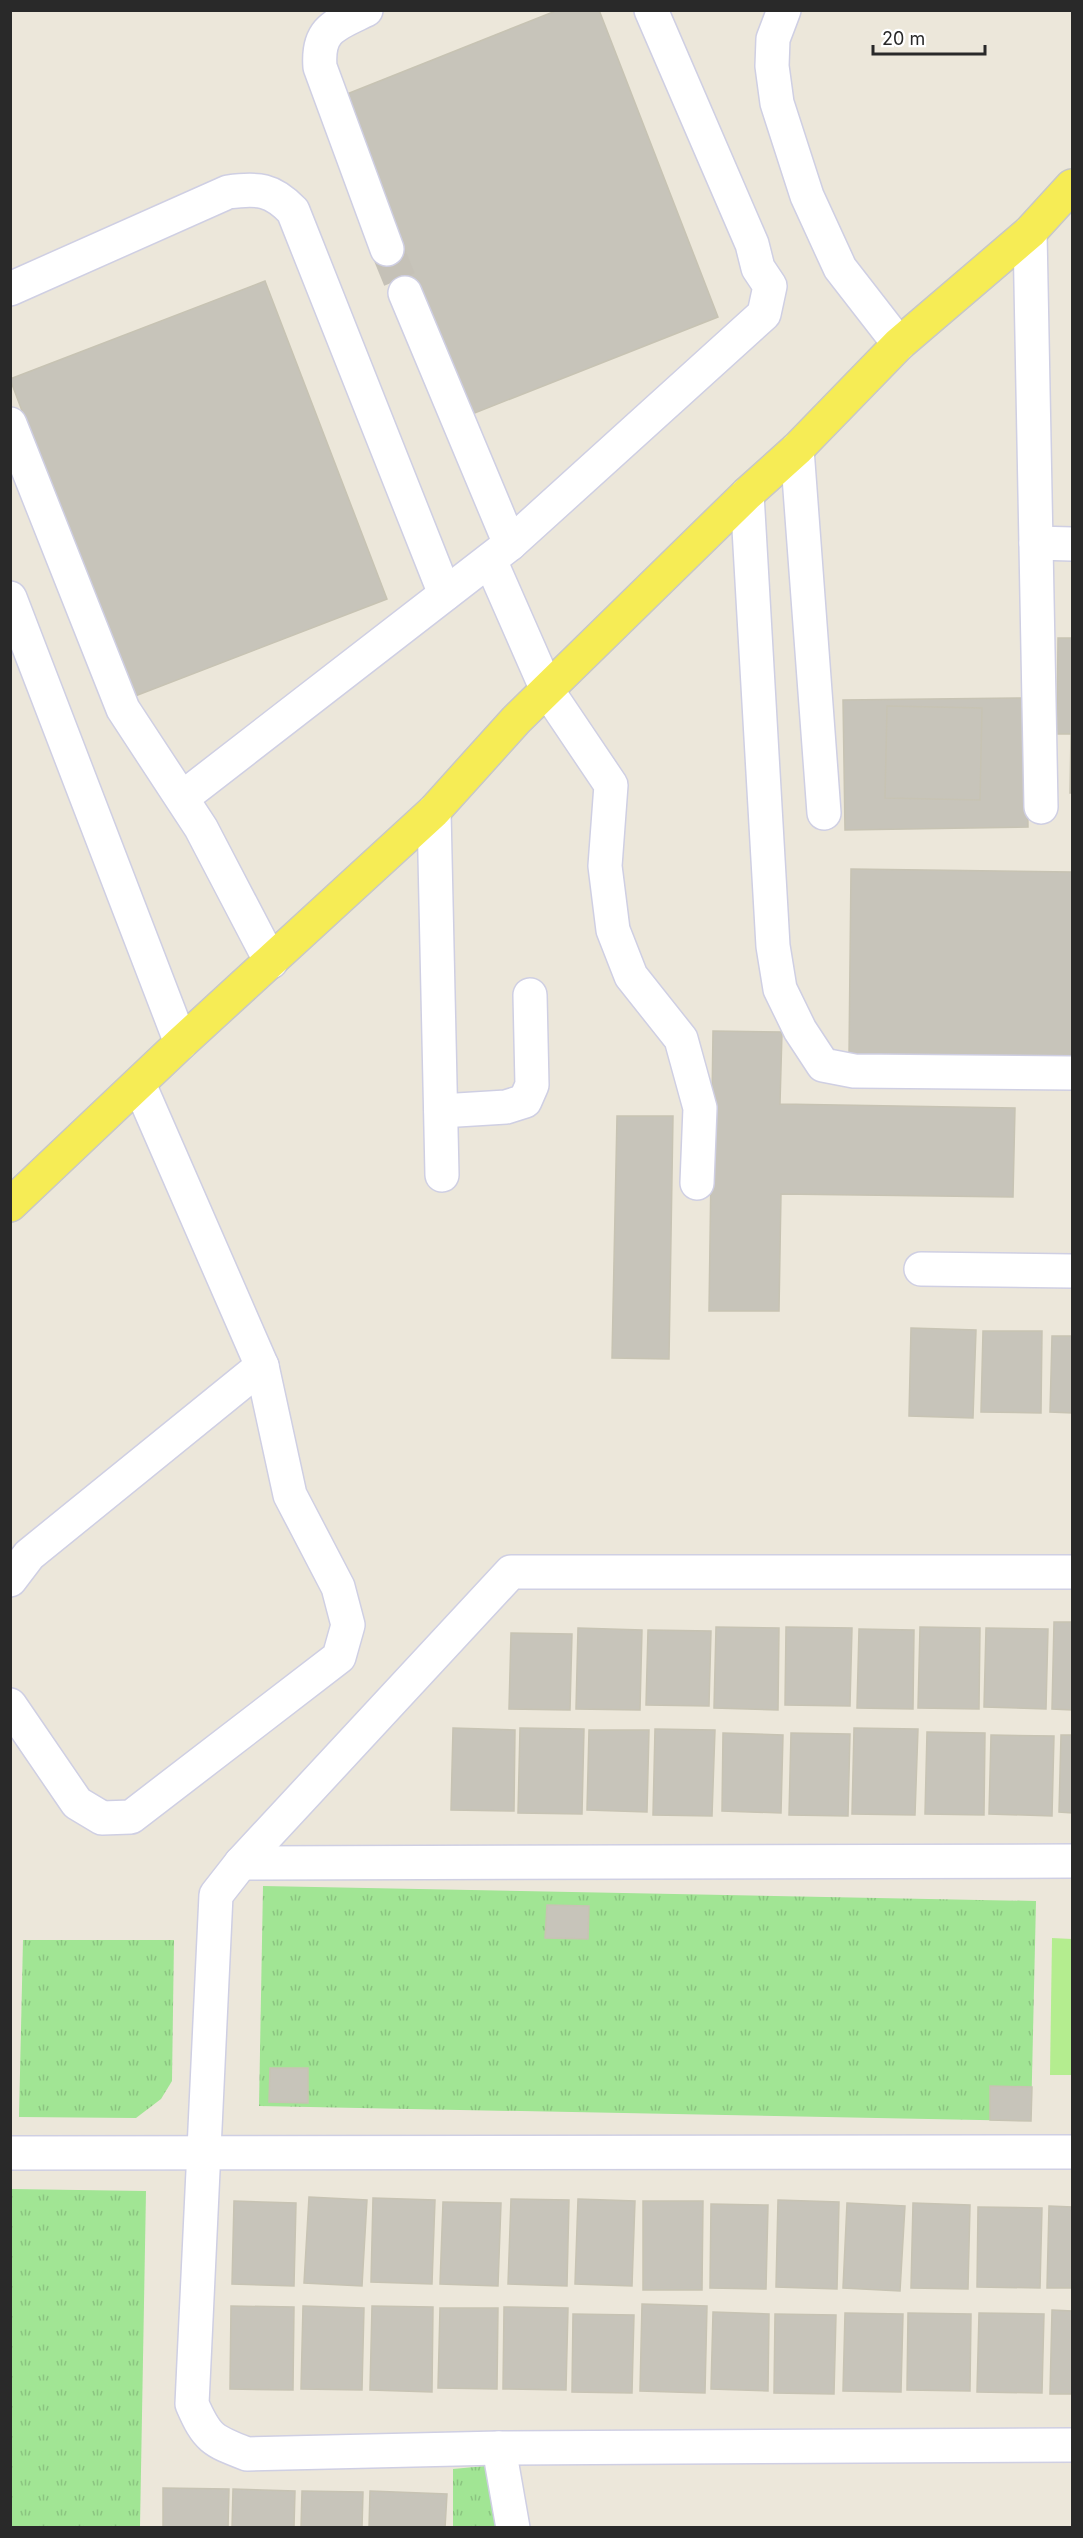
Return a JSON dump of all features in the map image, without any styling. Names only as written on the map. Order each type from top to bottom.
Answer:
[{"type":"main road","points":[[10,1205],[434,811],[516,720],[747,494],[797,449],[899,344],[1030,232],[1072,186]]},
{"type":"street","points":[[366,10],[335,25],[324,35],[319,51],[320,67],[387,249]]},
{"type":"street","points":[[182,798],[500,552],[764,314],[770,286],[758,268],[752,244],[651,10]]},
{"type":"street","points":[[784,10],[773,39],[772,66],[777,103],[807,196],[840,268],[899,344]]},
{"type":"street","points":[[10,289],[228,192],[254,188],[279,197],[293,211],[445,594]]},
{"type":"street","points":[[1030,232],[1041,807]]},
{"type":"street","points":[[405,293],[500,552],[547,690],[611,785],[605,866],[613,930],[631,976],[681,1039],[700,1108],[697,1183]]},
{"type":"street","points":[[10,424],[123,710],[201,828],[271,962]]},
{"type":"street","points":[[797,449],[824,813]]},
{"type":"street","points":[[747,494],[773,946],[780,989],[800,1030],[824,1065],[854,1071],[1072,1073]]},
{"type":"street","points":[[1036,543],[1072,544]]},
{"type":"street","points":[[10,598],[181,1044]]},
{"type":"street","points":[[434,811],[442,1175]]},
{"type":"street","points":[[441,1111],[506,1107],[525,1101],[532,1085],[530,995]]},
{"type":"street","points":[[10,1705],[77,1803],[102,1818],[131,1817],[339,1657],[348,1625],[338,1587],[290,1495],[262,1366],[139,1084]]},
{"type":"street","points":[[921,1269],[1072,1271]]},
{"type":"street","points":[[10,1580],[29,1555],[262,1366]]},
{"type":"street","points":[[1072,1572],[511,1572],[241,1863],[216,1895],[192,2404],[199,2421],[215,2442],[247,2454],[500,2448],[1072,2445]]},
{"type":"street","points":[[241,1863],[1072,1861]]},
{"type":"street","points":[[10,2152],[1072,2152]]},
{"type":"street","points":[[500,2448],[513,2528]]},
{"type":"green space","points":[[263,1886],[1036,1901],[1031,2121],[259,2106]]},
{"type":"green space","points":[[1052,1938],[1072,1939],[1072,2075],[1050,2075]]},
{"type":"green space","points":[[23,1940],[174,1940],[172,2081],[161,2099],[136,2118],[19,2117]]},
{"type":"green space","points":[[11,2189],[146,2191],[140,2527],[11,2527]]},
{"type":"green space","points":[[485,2466],[496,2527],[453,2527],[453,2469]]},
{"type":"building","points":[[558,10],[599,10],[718,317],[462,418],[337,98]]},
{"type":"building","points":[[265,281],[387,599],[130,698],[10,379]]},
{"type":"building","points":[[1058,638],[1072,638],[1072,793],[1070,793],[1071,734],[1057,734]]},
{"type":"building","points":[[1026,698],[1028,827],[845,830],[843,700]]},
{"type":"building","points":[[887,706],[982,708],[980,800],[885,798]]},
{"type":"building","points":[[851,869],[1072,872],[1072,1059],[849,1056]]},
{"type":"building","points":[[713,1031],[782,1032],[780,1104],[1015,1108],[1013,1197],[781,1194],[779,1311],[709,1311]]},
{"type":"building","points":[[617,1116],[673,1116],[669,1359],[612,1358]]},
{"type":"building","points":[[911,1328],[976,1330],[973,1418],[909,1416]]},
{"type":"building","points":[[983,1331],[1042,1331],[1041,1413],[981,1412]]},
{"type":"building","points":[[1052,1336],[1072,1336],[1072,1413],[1050,1412]]},
{"type":"building","points":[[1054,1622],[1072,1622],[1072,1710],[1052,1709]]},
{"type":"building","points":[[716,1627],[779,1628],[778,1710],[714,1708]]},
{"type":"building","points":[[786,1627],[852,1628],[850,1706],[785,1705]]},
{"type":"building","points":[[920,1627],[980,1628],[979,1709],[918,1708]]},
{"type":"building","points":[[578,1628],[642,1630],[640,1710],[576,1709]]},
{"type":"building","points":[[986,1628],[1048,1629],[1046,1709],[984,1707]]},
{"type":"building","points":[[859,1629],[914,1630],[913,1709],[857,1708]]},
{"type":"building","points":[[648,1630],[711,1631],[709,1706],[646,1705]]},
{"type":"building","points":[[511,1633],[572,1634],[570,1710],[509,1709]]},
{"type":"building","points":[[453,1728],[515,1730],[514,1811],[451,1810]]},
{"type":"building","points":[[520,1728],[584,1729],[582,1814],[518,1813]]},
{"type":"building","points":[[854,1728],[918,1729],[915,1815],[852,1814]]},
{"type":"building","points":[[655,1729],[715,1730],[712,1816],[653,1815]]},
{"type":"building","points":[[589,1730],[649,1730],[647,1812],[587,1810]]},
{"type":"building","points":[[927,1732],[985,1733],[984,1815],[925,1814]]},
{"type":"building","points":[[723,1733],[783,1735],[781,1813],[722,1811]]},
{"type":"building","points":[[791,1733],[850,1734],[848,1816],[789,1815]]},
{"type":"building","points":[[991,1735],[1054,1736],[1052,1816],[989,1814]]},
{"type":"building","points":[[1061,1735],[1072,1735],[1072,1813],[1059,1812]]},
{"type":"building","points":[[547,1905],[589,1906],[588,1939],[545,1938]]},
{"type":"building","points":[[270,2068],[308,2068],[308,2103],[269,2102]]},
{"type":"building","points":[[990,2086],[1032,2087],[1031,2121],[990,2120]]},
{"type":"building","points":[[309,2197],[367,2200],[362,2286],[304,2283]]},
{"type":"building","points":[[373,2198],[435,2200],[432,2284],[371,2282]]},
{"type":"building","points":[[511,2199],[569,2200],[567,2286],[508,2284]]},
{"type":"building","points":[[578,2199],[635,2201],[632,2286],[575,2284]]},
{"type":"building","points":[[778,2200],[839,2202],[837,2289],[776,2287]]},
{"type":"building","points":[[234,2201],[296,2203],[294,2286],[232,2284]]},
{"type":"building","points":[[643,2201],[703,2201],[702,2290],[643,2290]]},
{"type":"building","points":[[443,2202],[501,2203],[498,2286],[440,2284]]},
{"type":"building","points":[[847,2203],[905,2206],[900,2291],[843,2288]]},
{"type":"building","points":[[913,2203],[970,2205],[968,2289],[911,2288]]},
{"type":"building","points":[[711,2204],[768,2205],[766,2289],[710,2288]]},
{"type":"building","points":[[1049,2206],[1072,2207],[1072,2288],[1047,2288]]},
{"type":"building","points":[[978,2207],[1042,2208],[1040,2288],[977,2287]]},
{"type":"building","points":[[642,2304],[707,2306],[705,2393],[640,2391]]},
{"type":"building","points":[[231,2306],[294,2307],[293,2390],[230,2389]]},
{"type":"building","points":[[303,2306],[364,2308],[362,2390],[301,2389]]},
{"type":"building","points":[[372,2306],[433,2307],[432,2392],[370,2390]]},
{"type":"building","points":[[504,2307],[568,2308],[566,2390],[503,2389]]},
{"type":"building","points":[[440,2308],[498,2308],[497,2389],[438,2388]]},
{"type":"building","points":[[1052,2310],[1072,2311],[1072,2394],[1050,2394]]},
{"type":"building","points":[[713,2312],[769,2314],[768,2391],[711,2389]]},
{"type":"building","points":[[845,2313],[903,2314],[901,2392],[843,2391]]},
{"type":"building","points":[[908,2313],[971,2314],[970,2391],[907,2390]]},
{"type":"building","points":[[979,2313],[1044,2314],[1042,2393],[977,2392]]},
{"type":"building","points":[[573,2314],[634,2315],[632,2393],[572,2392]]},
{"type":"building","points":[[775,2314],[836,2315],[834,2394],[774,2393]]},
{"type":"building","points":[[163,2488],[229,2489],[228,2528],[163,2528]]},
{"type":"building","points":[[233,2489],[295,2491],[294,2528],[232,2528]]},
{"type":"building","points":[[302,2491],[363,2492],[362,2528],[301,2528]]},
{"type":"building","points":[[370,2491],[447,2494],[445,2528],[369,2528]]},
{"type":"tunnel","points":[[387,249],[405,293]]}]
